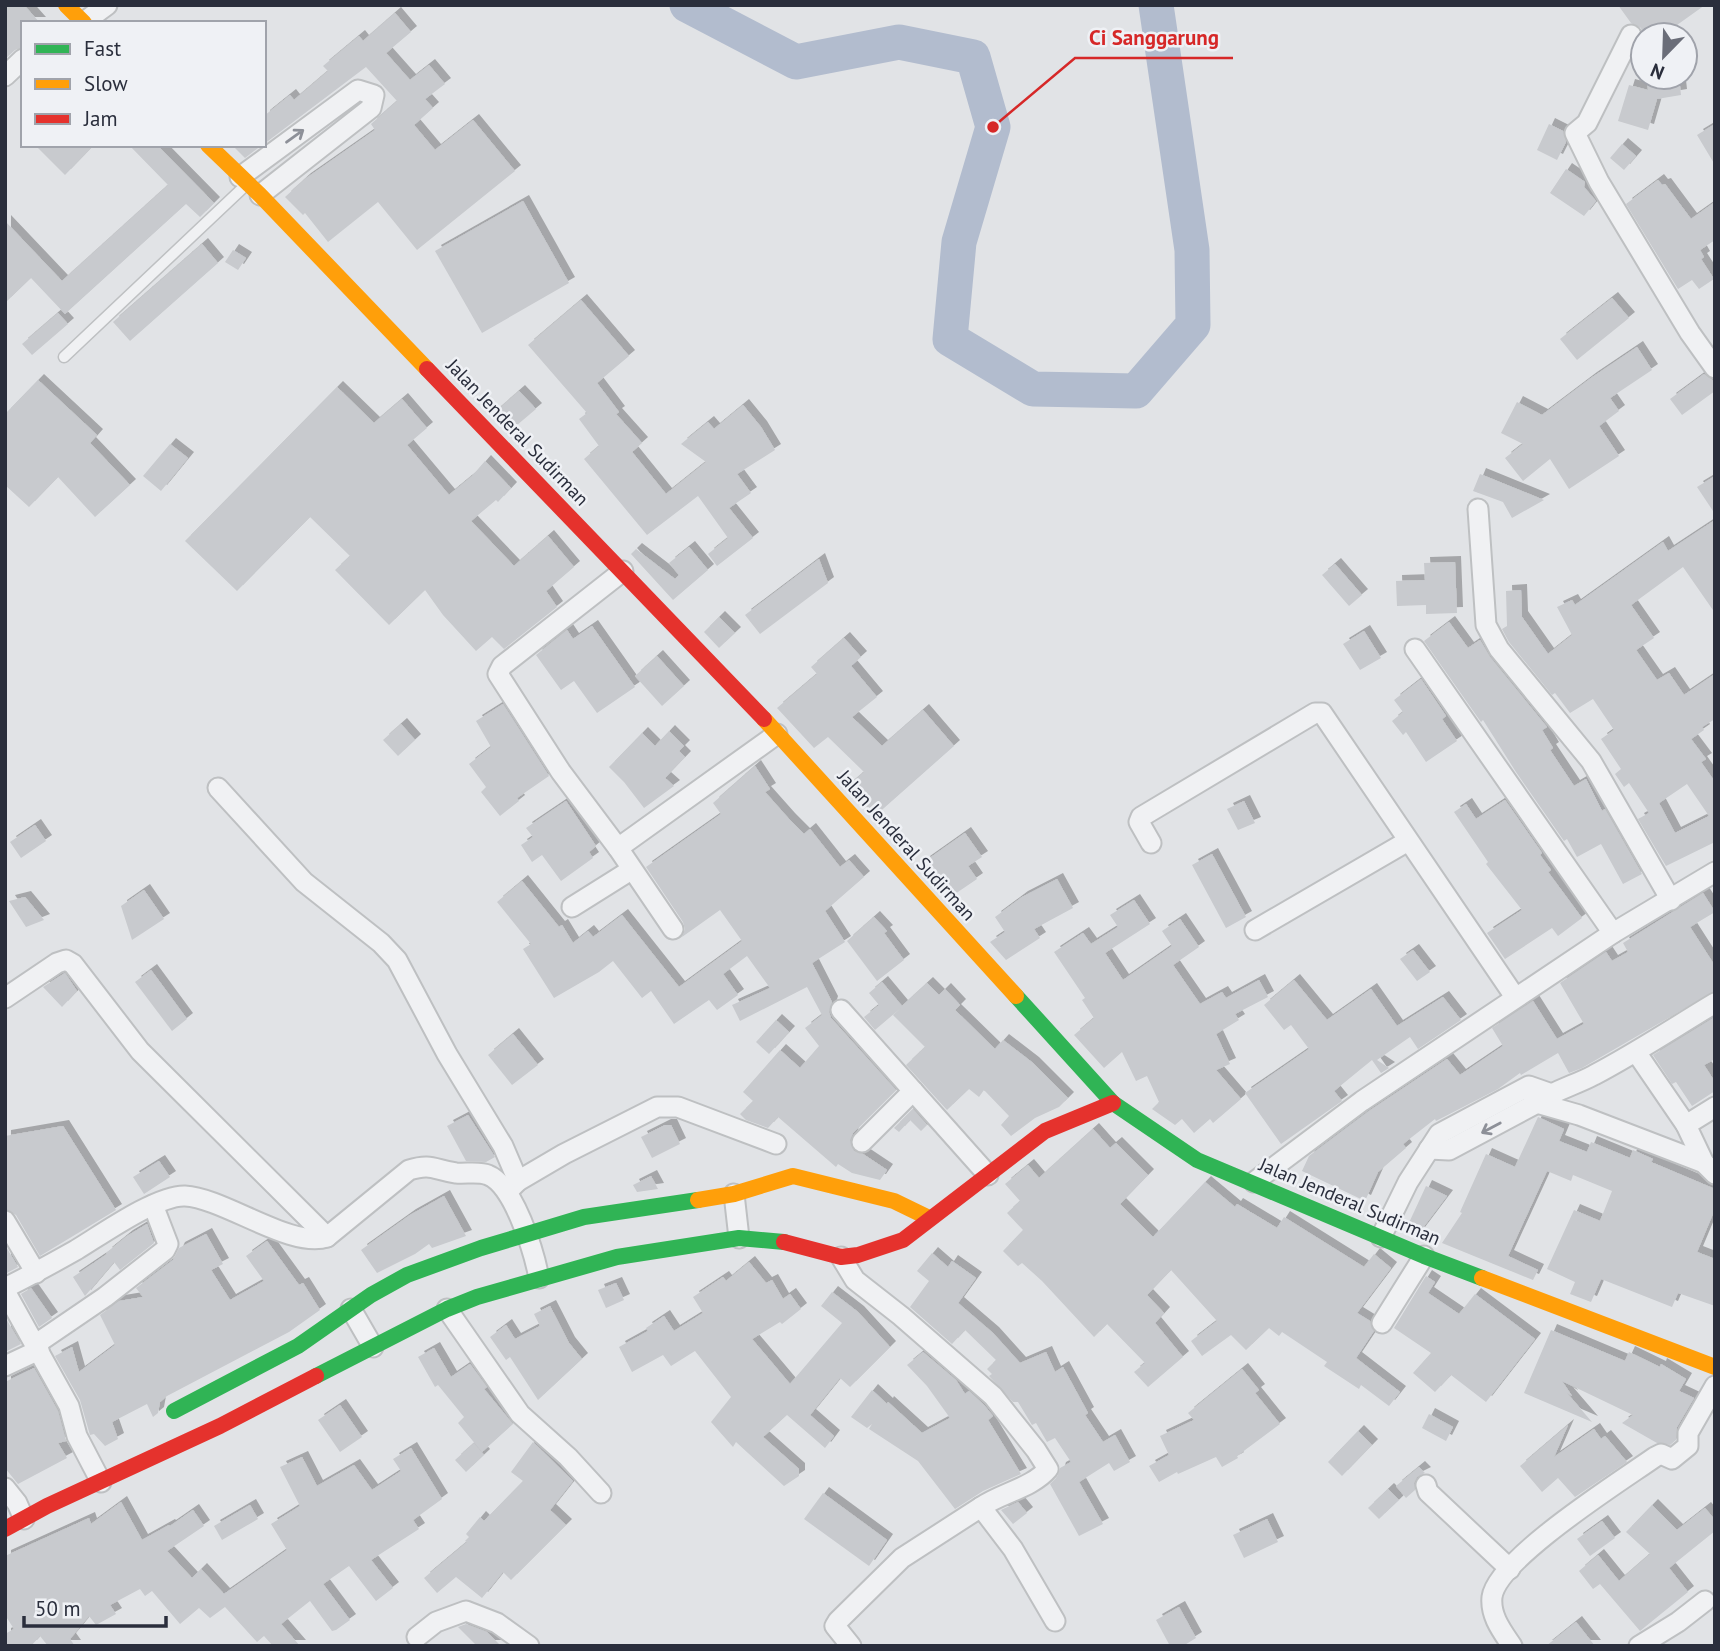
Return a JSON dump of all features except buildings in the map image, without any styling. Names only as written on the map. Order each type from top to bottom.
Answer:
[{"type":"street","points":[[74,17],[107,5]]},
{"type":"street","points":[[1629,40],[1587,123],[1575,133],[1599,182],[1690,333],[1715,368]]},
{"type":"street","points":[[5,76],[21,61]]},
{"type":"street","points":[[358,90],[374,95],[371,108],[249,185],[358,90]]},
{"type":"street","name":"Jalan Jenderal Sudirman","points":[[210,147],[623,571],[777,734],[1113,1103],[1197,1160],[1424,1256],[1715,1367]]},
{"type":"street","points":[[1478,509],[1486,625],[1499,649],[1591,761],[1671,900]]},
{"type":"street","points":[[623,571],[502,666],[498,674],[554,761],[673,929]]},
{"type":"street","points":[[1415,649],[1613,933]]},
{"type":"street","points":[[1151,843],[1139,822],[1141,817],[1315,713],[1322,713],[1515,998]]},
{"type":"street","points":[[618,848],[777,734]]},
{"type":"street","points":[[218,788],[304,882],[382,943],[397,960],[447,1054],[503,1146],[512,1187],[539,1275]]},
{"type":"street","points":[[1255,930],[1408,841]]},
{"type":"street","points":[[572,907],[631,870]]},
{"type":"street","points":[[1254,1182],[1362,1101],[1515,998],[1613,933],[1715,872]]},
{"type":"street","points":[[5,998],[57,963],[66,960],[73,964],[140,1051],[327,1237]]},
{"type":"street","points":[[1381,1237],[1408,1182],[1429,1149],[1449,1150],[1538,1094],[1573,1086],[1636,1052],[1715,1003]]},
{"type":"street","points":[[841,1010],[988,1175]]},
{"type":"street","points":[[1636,1052],[1686,1125],[1709,1168]]},
{"type":"street","points":[[862,1142],[913,1091]]},
{"type":"street","points":[[1538,1094],[1580,1115],[1709,1168]]},
{"type":"street","points":[[174,1411],[217,1408],[251,1388],[298,1346],[354,1315],[407,1275],[481,1248],[530,1240],[584,1217],[736,1215],[779,1241],[841,1257],[858,1255],[903,1240],[1045,1131],[1113,1103]]},
{"type":"street","points":[[512,1187],[564,1154],[657,1107],[678,1107],[776,1144]]},
{"type":"street","points":[[1686,1125],[1715,1107]]},
{"type":"street","points":[[99,1479],[77,1436],[69,1406],[5,1289],[153,1205],[184,1196],[316,1241],[327,1237],[393,1180],[424,1165],[456,1173],[487,1174],[512,1187]]},
{"type":"street","points":[[5,1529],[21,1511],[99,1479],[251,1388],[371,1343],[477,1297],[539,1275],[617,1257],[736,1215],[793,1176],[894,1201],[927,1221]]},
{"type":"street","points":[[5,1366],[37,1347],[165,1250],[169,1244],[153,1205]]},
{"type":"street","points":[[5,1221],[36,1273]]},
{"type":"street","points":[[1382,1323],[1424,1256]]},
{"type":"street","points":[[841,1257],[855,1280],[993,1396],[1048,1469],[1032,1482],[992,1500],[902,1559],[835,1626],[851,1646]]},
{"type":"street","points":[[447,1309],[520,1414],[568,1457],[601,1493]]},
{"type":"street","points":[[354,1315],[371,1343]]},
{"type":"street","points":[[1512,1646],[1492,1611],[1492,1593],[1510,1569],[1541,1536],[1658,1455],[1672,1459],[1688,1446],[1688,1433],[1715,1386]]},
{"type":"street","points":[[1426,1485],[1428,1492],[1510,1569]]},
{"type":"street","points":[[5,1488],[21,1511]]},
{"type":"street","points":[[981,1507],[1013,1549],[1055,1621]]},
{"type":"street","points":[[1639,1646],[1678,1622],[1705,1601]]},
{"type":"street","points":[[417,1637],[436,1622],[467,1611],[497,1623],[529,1646]]},
{"type":"lane","points":[[64,358],[249,185]]},
{"type":"waterway","points":[[687,5],[796,62],[899,42],[973,57],[993,127],[959,242],[950,339],[1033,389],[1136,391],[1193,325],[1192,250],[1156,5]]},
{"type":"traffic: fast","points":[[1016,996],[1113,1103],[1197,1160],[1482,1278]]},
{"type":"traffic: fast","points":[[174,1411],[298,1346],[371,1295],[407,1275],[481,1248],[584,1217],[698,1200]]},
{"type":"traffic: fast","points":[[316,1376],[447,1309],[477,1297],[617,1257],[739,1238],[784,1242]]},
{"type":"traffic: slow","points":[[66,5],[82,21]]},
{"type":"traffic: slow","points":[[210,147],[260,195],[427,369]]},
{"type":"traffic: slow","points":[[764,719],[1016,996]]},
{"type":"traffic: slow","points":[[698,1200],[734,1194],[793,1176],[894,1201],[929,1218]]},
{"type":"traffic: slow","points":[[1482,1278],[1715,1367]]},
{"type":"traffic: jam","points":[[427,369],[764,719]]},
{"type":"traffic: jam","points":[[784,1242],[841,1257],[858,1255],[903,1240],[1045,1131],[1113,1103]]},
{"type":"traffic: jam","points":[[5,1529],[47,1506],[220,1426],[316,1376]]},
{"type":"place","name":"Ci Sanggarung","points":[[993,127]]}]
